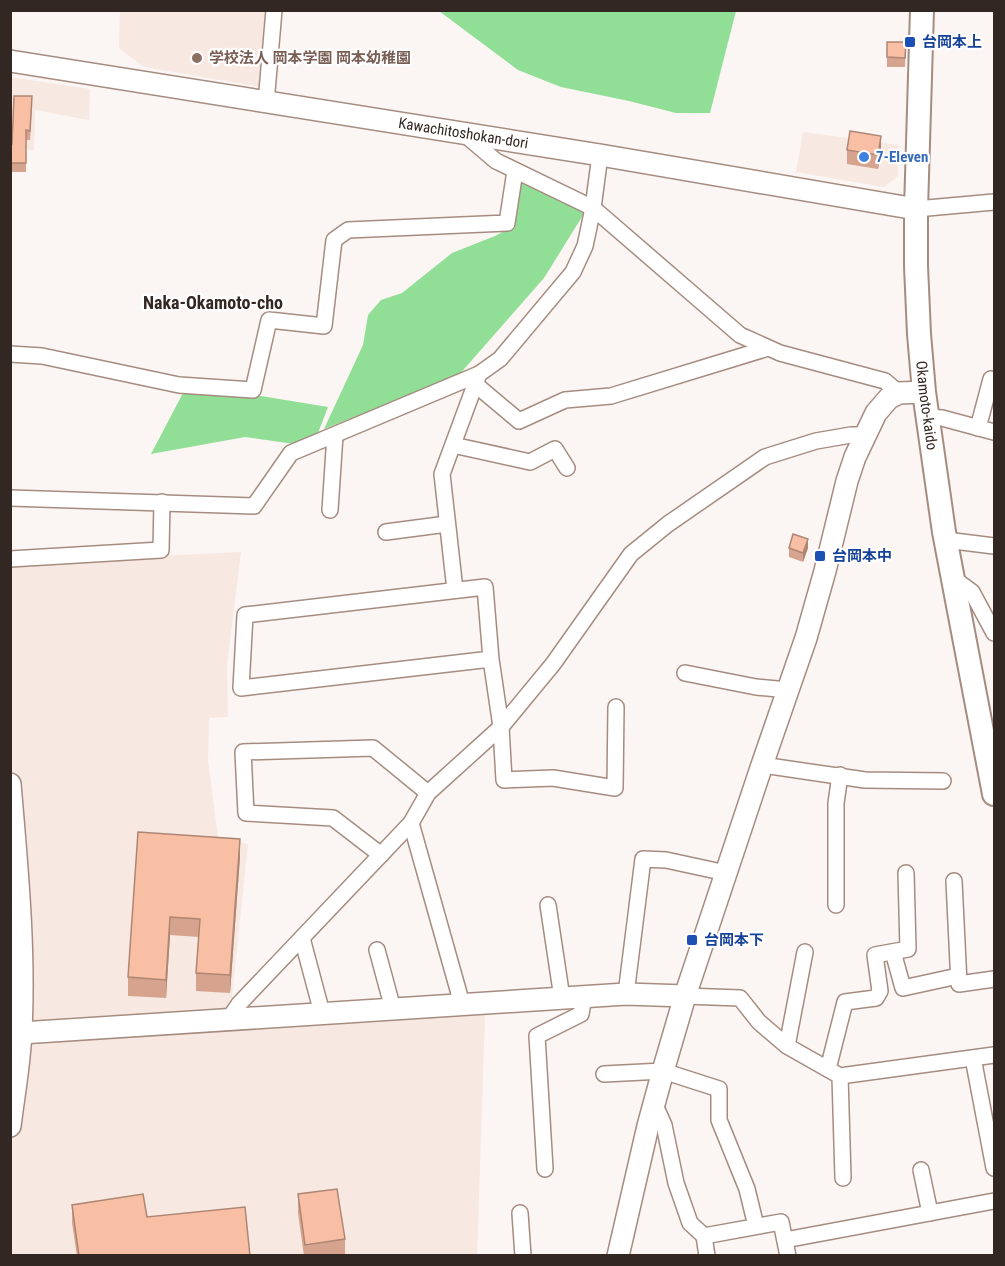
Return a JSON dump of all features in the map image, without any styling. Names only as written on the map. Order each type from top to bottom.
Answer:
[{"type":"main road","name":"Okamoto-kaido","points":[[922,10],[916,209],[919,322],[924,392],[953,578],[988,722],[994,794]]},
{"type":"street","points":[[266,103],[274,10]]},
{"type":"street","name":"Kawachitoshokan-dori","points":[[10,61],[600,155],[916,209]]},
{"type":"street","points":[[463,133],[496,161],[593,208],[740,335],[780,353],[885,381],[899,393]]},
{"type":"street","points":[[10,498],[254,506],[291,453],[477,379],[500,359],[573,272],[585,246],[600,155]]},
{"type":"street","points":[[10,354],[42,356],[179,385],[253,390],[269,320],[324,326],[334,240],[348,230],[507,223],[515,171]]},
{"type":"street","points":[[916,209],[994,202]]},
{"type":"street","points":[[477,379],[519,421],[565,400],[611,396],[768,348]]},
{"type":"street","points":[[455,590],[442,474],[477,379]]},
{"type":"street","points":[[978,428],[991,379],[994,380]]},
{"type":"street","points":[[618,1256],[663,1071],[726,873],[814,611],[846,481],[865,435],[882,405],[899,393],[924,392]]},
{"type":"street","points":[[927,417],[942,418],[994,432]]},
{"type":"street","points":[[330,510],[334,435]]},
{"type":"street","points":[[228,1020],[239,1004],[411,823],[428,793],[501,727],[553,664],[631,554],[668,524],[765,457],[816,441],[865,435]]},
{"type":"street","points":[[453,445],[530,462],[555,449],[567,468]]},
{"type":"street","points":[[10,559],[161,550],[162,502]]},
{"type":"street","points":[[386,532],[447,524]]},
{"type":"street","points":[[946,540],[994,546]]},
{"type":"street","points":[[953,578],[972,592],[994,633]]},
{"type":"street","points":[[491,659],[241,688],[244,615],[485,587],[491,659],[501,727],[504,780],[553,778],[615,788],[616,707]]},
{"type":"street","points":[[685,674],[756,687],[788,690]]},
{"type":"street","points":[[381,855],[333,818],[246,813],[243,752],[373,748],[428,793]]},
{"type":"street","points":[[762,765],[864,780],[943,781]]},
{"type":"street","points":[[836,905],[836,802],[840,775]]},
{"type":"street","points":[[10,784],[20,894],[22,982],[21,1033],[10,1126]]},
{"type":"street","points":[[411,823],[462,1004]]},
{"type":"street","points":[[626,994],[643,859],[666,860],[726,873]]},
{"type":"street","points":[[843,1178],[834,1072],[845,1002],[876,998],[880,991],[875,955],[908,949],[906,873]]},
{"type":"street","points":[[954,881],[959,984],[994,979]]},
{"type":"street","points":[[548,905],[562,998]]},
{"type":"street","points":[[302,938],[322,1014]]},
{"type":"street","points":[[377,950],[393,1009]]},
{"type":"street","points":[[787,1046],[805,952]]},
{"type":"street","points":[[893,952],[903,988],[958,975]]},
{"type":"street","points":[[21,1033],[626,994],[740,998],[759,1022],[787,1046],[834,1072],[994,1055]]},
{"type":"street","points":[[545,1169],[537,1036],[581,1014],[584,997]]},
{"type":"street","points":[[973,1058],[994,1168]]},
{"type":"street","points":[[604,1074],[663,1071],[720,1089],[720,1120],[747,1189],[756,1226]]},
{"type":"street","points":[[654,1103],[664,1125],[676,1183],[690,1223],[704,1236],[707,1256]]},
{"type":"street","points":[[921,1170],[930,1213]]},
{"type":"street","points":[[785,1240],[994,1201]]},
{"type":"street","points":[[520,1213],[523,1256]]},
{"type":"street","points":[[704,1236],[781,1222],[788,1256]]},
{"type":"shaded area","name":"学校法人 岡本学園 岡本幼稚園","points":[[120,11],[267,11],[260,87],[144,67],[119,48]]},
{"type":"shaded area","points":[[10,77],[90,89],[89,120],[35,110],[34,150],[11,150]]},
{"type":"shaded area","points":[[803,132],[899,145],[898,176],[884,187],[796,172]]},
{"type":"shaded area","points":[[241,552],[227,665],[228,717],[209,718],[208,760],[218,837],[248,844],[231,1006],[232,1030],[485,1015],[477,1255],[11,1255],[10,563]]},
{"type":"green space","points":[[439,11],[736,11],[710,113],[676,113],[561,87],[518,70]]},
{"type":"green space","points":[[519,180],[585,212],[544,278],[458,376],[324,429],[363,345],[368,315],[381,300],[402,293],[452,253],[512,227]]},
{"type":"green space","points":[[183,393],[261,396],[328,407],[318,433],[294,444],[245,437],[151,454]]},
{"type":"building","points":[[887,42],[906,42],[905,58],[887,57]]},
{"type":"building","points":[[14,96],[32,96],[30,131],[26,130],[26,163],[10,163]]},
{"type":"building","points":[[850,131],[881,136],[878,155],[847,150]]},
{"type":"building","points":[[793,534],[808,539],[803,553],[789,548]]},
{"type":"building","points":[[138,832],[240,839],[230,975],[196,973],[200,919],[170,917],[166,980],[128,977]]},
{"type":"building","points":[[337,1189],[345,1239],[305,1245],[298,1194]]},
{"type":"building","points":[[143,1194],[147,1217],[245,1207],[250,1256],[79,1256],[72,1205]]},
{"type":"place","name":"台岡本上","points":[[910,42]]},
{"type":"place","name":"学校法人 岡本学園 岡本幼稚園","points":[[197,58]]},
{"type":"place","name":"7-Eleven","points":[[864,157]]},
{"type":"place","name":"台岡本中","points":[[820,556]]},
{"type":"place","name":"台岡本下","points":[[692,940]]},
{"type":"district","name":"Naka-Okamoto-cho","points":[[213,302]]}]
